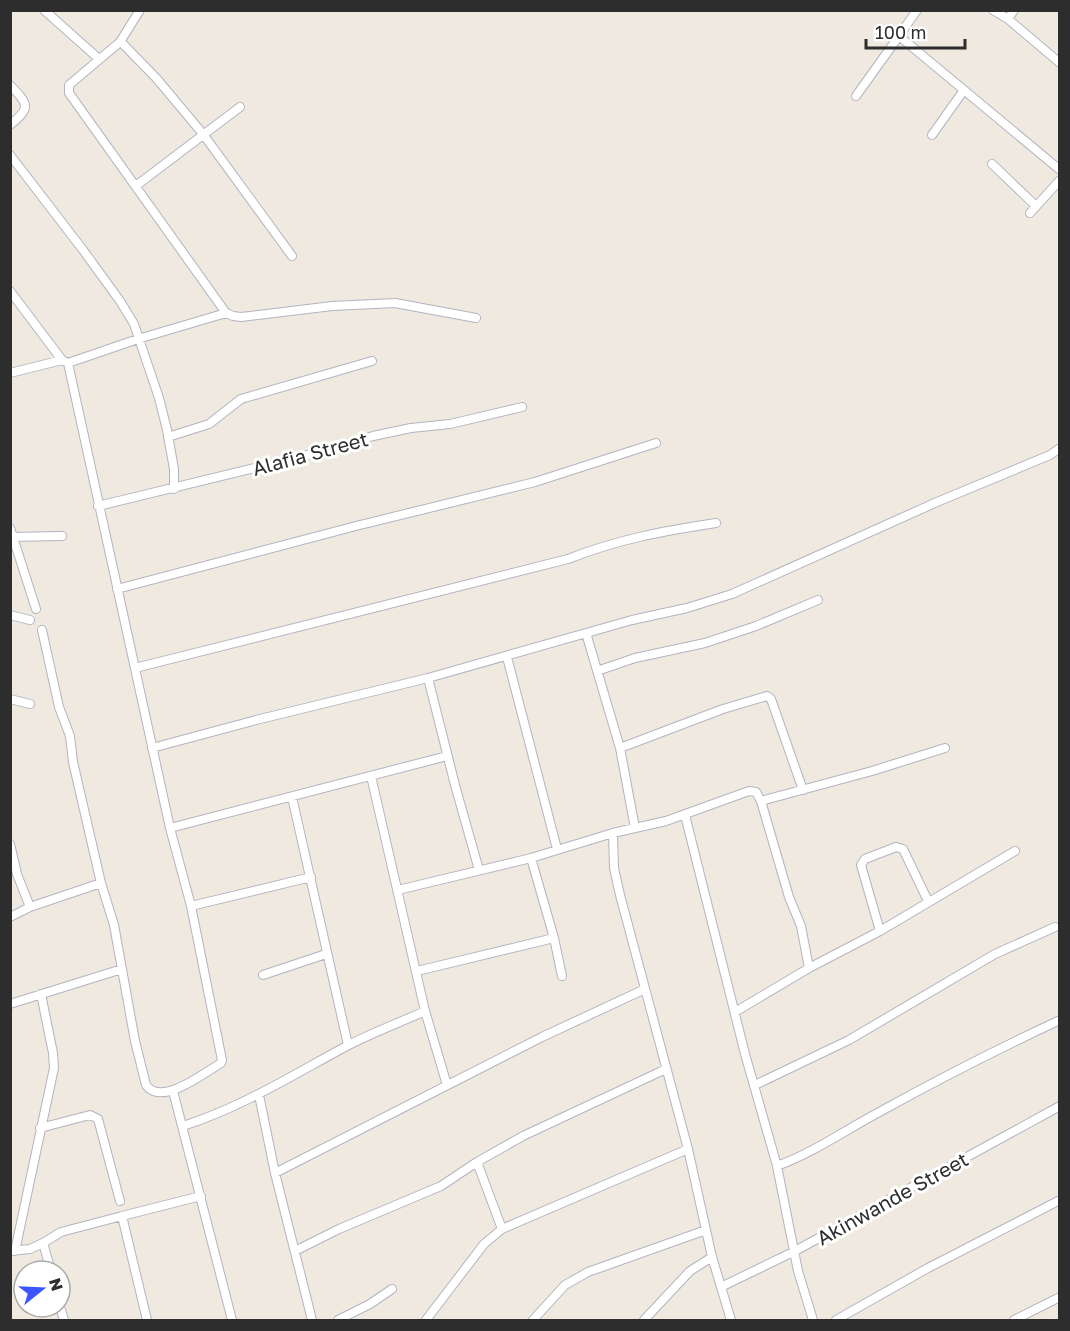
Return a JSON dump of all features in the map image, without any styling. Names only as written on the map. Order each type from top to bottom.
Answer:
[{"type":"street","points":[[44,10],[99,59]]},
{"type":"street","points":[[140,10],[120,42],[68,88],[226,313],[241,317],[332,306],[395,303],[476,318]]},
{"type":"street","points":[[856,96],[917,10]]},
{"type":"street","points":[[993,10],[1008,19],[1059,63]]},
{"type":"street","points":[[1008,19],[1014,10]]},
{"type":"street","points":[[899,36],[1059,170]]},
{"type":"street","points":[[120,42],[157,79],[203,134],[292,256]]},
{"type":"street","points":[[10,85],[25,101],[26,107],[23,115],[10,125]]},
{"type":"street","points":[[932,135],[964,90]]},
{"type":"street","points":[[137,185],[240,107]]},
{"type":"street","points":[[10,155],[120,301],[134,324],[159,398],[174,469],[174,489]]},
{"type":"street","points":[[992,164],[1036,206]]},
{"type":"street","points":[[1030,213],[1059,180]]},
{"type":"street","points":[[10,291],[65,362],[170,828],[191,906],[222,1060],[221,1063],[173,1091],[154,1091],[146,1085],[135,1041],[114,925],[101,883],[73,762],[70,736],[59,707],[42,630]]},
{"type":"street","points":[[10,373],[65,362],[226,313]]},
{"type":"street","points":[[168,437],[209,424],[241,399],[372,361]]},
{"type":"street","name":"Alafia Street","points":[[99,506],[174,489],[382,434],[450,424],[522,407]]},
{"type":"street","points":[[117,589],[535,482],[656,443]]},
{"type":"street","points":[[152,748],[428,678],[732,594],[1050,454],[1059,448]]},
{"type":"street","points":[[135,668],[568,559],[602,545],[657,531],[716,523]]},
{"type":"street","points":[[10,528],[36,609]]},
{"type":"street","points":[[12,538],[62,536]]},
{"type":"street","points":[[597,671],[635,658],[705,643],[756,626],[818,600]]},
{"type":"street","points":[[10,615],[30,620]]},
{"type":"street","points":[[586,633],[620,748],[635,828]]},
{"type":"street","points":[[507,657],[558,849]]},
{"type":"street","points":[[428,678],[479,870]]},
{"type":"street","points":[[620,748],[723,709],[766,696],[771,699],[803,790]]},
{"type":"street","points":[[10,699],[30,704]]},
{"type":"street","points":[[761,801],[872,771],[945,748]]},
{"type":"street","points":[[170,828],[447,756]]},
{"type":"street","points":[[371,776],[425,1011],[447,1085]]},
{"type":"street","points":[[398,890],[531,858],[613,833],[685,815],[749,791],[756,792],[761,801],[789,897],[801,926],[809,968]]},
{"type":"street","points":[[292,797],[348,1045]]},
{"type":"street","points":[[685,815],[777,1166],[798,1271],[813,1320]]},
{"type":"street","points":[[613,833],[614,868],[688,1149],[712,1257],[731,1320]]},
{"type":"street","points":[[10,844],[17,874],[30,907]]},
{"type":"street","points":[[880,931],[861,865],[865,859],[900,847],[928,901]]},
{"type":"street","points":[[735,1012],[809,968],[880,931],[1015,851]]},
{"type":"street","points":[[531,858],[554,938],[562,976]]},
{"type":"street","points":[[191,906],[311,877]]},
{"type":"street","points":[[10,917],[30,907],[101,883]]},
{"type":"street","points":[[755,1085],[849,1040],[995,954],[1055,927]]},
{"type":"street","points":[[417,971],[554,938]]},
{"type":"street","points":[[263,975],[326,954]]},
{"type":"street","points":[[10,1004],[122,969]]},
{"type":"street","points":[[275,1173],[542,1037],[645,989]]},
{"type":"street","points":[[41,994],[54,1061],[13,1251],[30,1249],[61,1232],[201,1197]]},
{"type":"street","points":[[183,1126],[217,1115],[259,1095],[348,1045],[425,1011]]},
{"type":"street","points":[[777,1166],[798,1158],[982,1056],[1059,1020]]},
{"type":"street","points":[[295,1251],[339,1229],[441,1186],[523,1136],[666,1069]]},
{"type":"street","points":[[173,1091],[232,1320]]},
{"type":"street","points":[[259,1095],[275,1173],[312,1320]]},
{"type":"street","name":"Akinwande Street","points":[[722,1287],[795,1251],[1059,1106]]},
{"type":"street","points":[[40,1128],[90,1115],[95,1116],[98,1119],[120,1201]]},
{"type":"street","points":[[426,1320],[484,1244],[502,1229],[688,1149]]},
{"type":"street","points":[[477,1162],[502,1229]]},
{"type":"street","points":[[836,1320],[928,1268],[1059,1200]]},
{"type":"street","points":[[122,1216],[147,1320]]},
{"type":"street","points":[[533,1320],[565,1285],[588,1272],[706,1230]]},
{"type":"street","points":[[43,1243],[48,1259]]},
{"type":"street","points":[[644,1320],[690,1271],[712,1257]]},
{"type":"street","points":[[338,1320],[370,1304],[392,1288]]},
{"type":"street","points":[[1014,1320],[1059,1297]]}]
